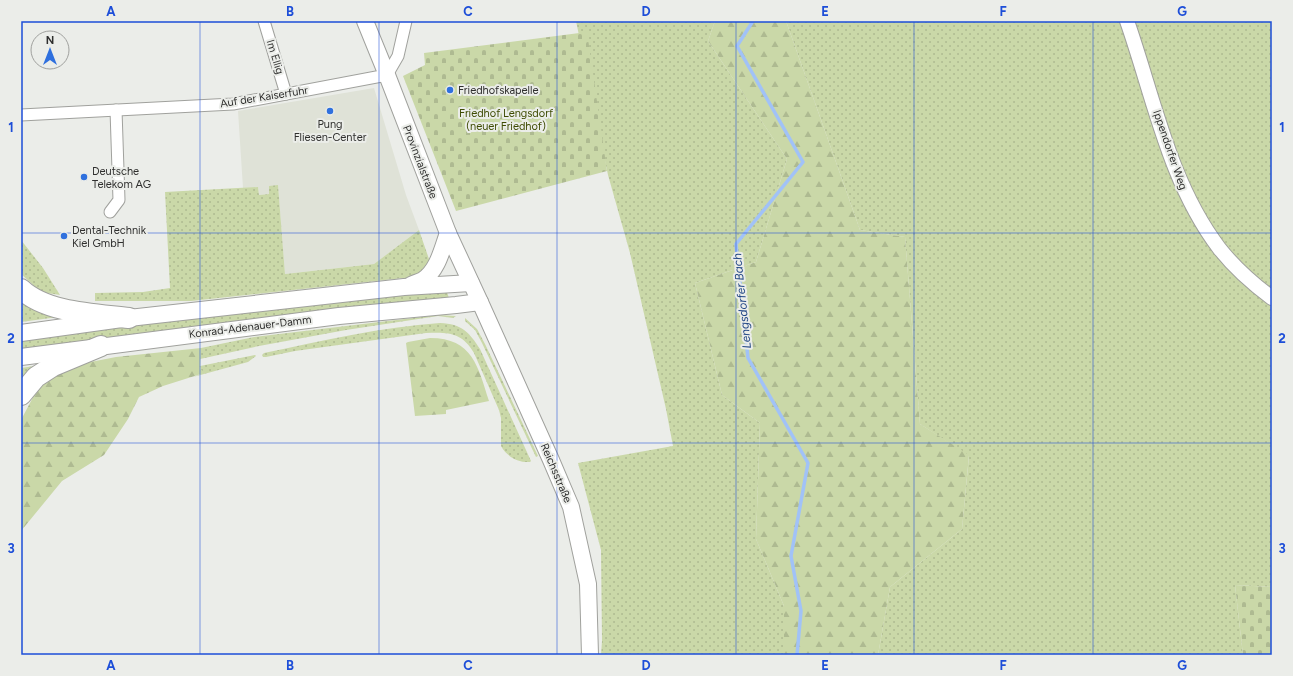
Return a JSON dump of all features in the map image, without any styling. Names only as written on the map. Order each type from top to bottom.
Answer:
[{"type":"highway","points":[[21,289],[29,296],[62,309],[129,318]]},
{"type":"highway","points":[[21,395],[36,377],[53,366],[101,346]]},
{"type":"main road","name":"Provinzialstraße","points":[[365,21],[448,233],[480,302]]},
{"type":"main road","points":[[404,287],[422,280],[430,273],[436,265],[448,233]]},
{"type":"main road","name":"Konrad-Adenauer-Damm","points":[[21,333],[129,318],[404,287],[471,283]]},
{"type":"main road","name":"Konrad-Adenauer-Damm","points":[[21,357],[339,316],[480,302]]},
{"type":"main road","name":"Reichsstraße","points":[[480,302],[571,507],[588,584],[590,655]]},
{"type":"street","name":"Im Ellig","points":[[264,21],[286,94]]},
{"type":"street","points":[[387,75],[398,56],[406,21]]},
{"type":"street","name":"Ippendorfer Weg","points":[[1127,21],[1176,172],[1192,206],[1220,249],[1248,278],[1272,298]]},
{"type":"street","name":"Auf der Kaiserfuhr","points":[[21,115],[233,104],[387,75]]},
{"type":"street","points":[[110,212],[119,200],[116,110]]},
{"type":"shaded area","points":[[374,88],[406,195],[419,230],[374,264],[285,274],[278,186],[269,194],[259,195],[258,187],[243,188],[238,111]]},
{"type":"green space","points":[[576,21],[715,21],[708,41],[787,159],[756,262],[695,283],[722,395],[760,423],[756,539],[784,606],[784,655],[601,655],[601,550],[578,463],[673,446],[666,409],[630,253],[608,175]]},
{"type":"green space","points":[[715,21],[786,21],[860,230],[905,237],[920,424],[969,455],[962,529],[890,587],[878,655],[784,655],[784,606],[756,539],[760,423],[722,395],[695,283],[756,262],[787,159],[708,41]]},
{"type":"green space","points":[[786,21],[1272,21],[1272,587],[1235,585],[1243,655],[878,655],[890,587],[962,529],[969,456],[920,424],[905,237],[860,230]]},
{"type":"green space","name":"Friedhof Lengsdorf (neuer Friedhof)","points":[[587,32],[607,171],[456,211],[403,76],[425,65],[424,53]]},
{"type":"green space","points":[[278,185],[285,274],[374,264],[419,230],[430,262],[424,269],[413,277],[191,301],[95,301],[95,293],[143,292],[170,288],[165,192],[258,187],[259,195],[269,194],[269,186]]},
{"type":"green space","points":[[21,240],[43,268],[60,295],[41,292],[21,274]]},
{"type":"green space","points":[[446,289],[449,298],[133,334],[21,350],[21,340],[131,325]]},
{"type":"green space","points":[[21,297],[58,317],[21,322]]},
{"type":"green space","points":[[438,315],[456,316],[453,318],[438,316],[346,330],[259,346],[200,359],[201,348],[254,337]]},
{"type":"green space","points":[[465,318],[477,329],[485,344],[538,456],[536,457],[482,343],[475,330],[465,321]]},
{"type":"green space","points":[[440,323],[454,325],[464,330],[480,349],[531,461],[530,462],[518,460],[510,456],[501,446],[501,418],[499,410],[474,353],[465,341],[454,335],[448,333],[426,333],[295,351],[266,357],[263,357],[262,355],[264,353],[352,335]]},
{"type":"green space","points":[[430,338],[444,339],[456,343],[465,349],[477,366],[489,401],[446,410],[446,414],[415,416],[406,343]]},
{"type":"green space","points":[[201,348],[200,369],[203,371],[201,374],[163,386],[139,397],[128,419],[104,455],[62,481],[21,531],[21,420],[40,384],[70,366],[116,357]]},
{"type":"green space","points":[[256,356],[248,362],[193,377],[201,374],[200,366]]},
{"type":"green space","points":[[41,365],[21,382],[21,368]]},
{"type":"green space","points":[[1235,585],[1272,587],[1272,655],[1243,655]]},
{"type":"waterway","name":"Lengsdorfer Bach","points":[[753,21],[737,46],[803,162],[736,244],[748,358],[808,463],[791,556],[801,611],[797,655]]},
{"type":"place","name":"Friedhofskapelle","points":[[450,90]]},
{"type":"place","name":"Pung Fliesen-Center","points":[[330,111]]},
{"type":"place","name":"Deutsche Telekom AG","points":[[84,177]]},
{"type":"place","name":"Dental-Technik Kiel GmbH","points":[[64,236]]}]
